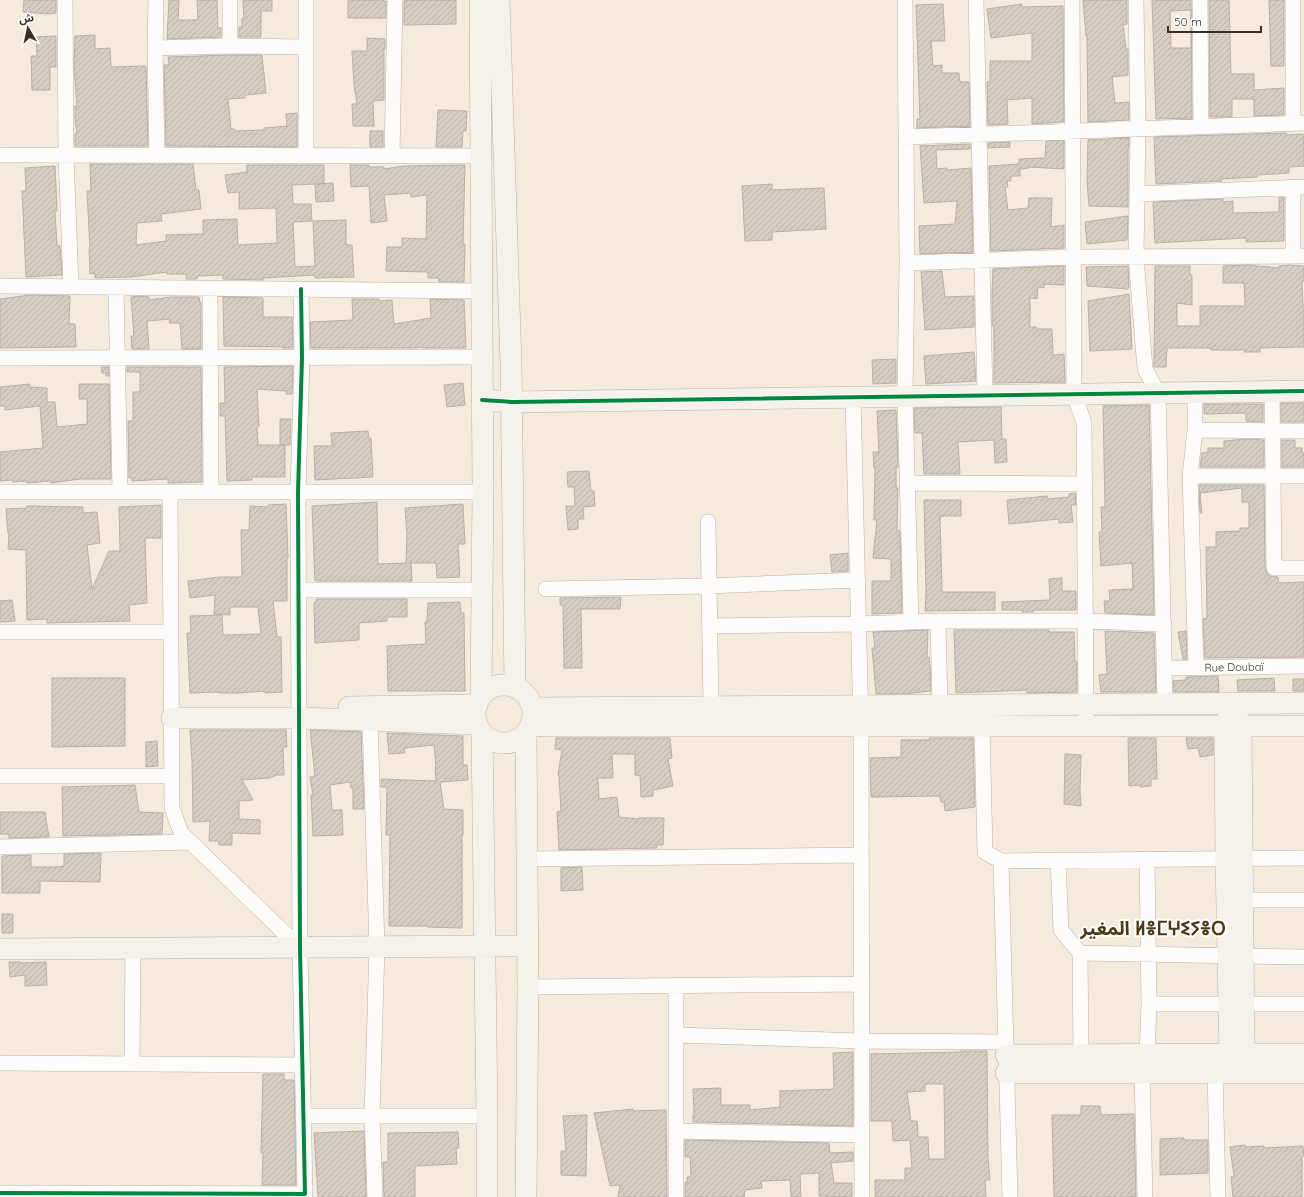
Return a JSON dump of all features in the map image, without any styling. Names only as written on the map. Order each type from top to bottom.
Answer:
[{"type":"street","points":[[66,0],[66,156],[71,286]]},
{"type":"street","points":[[156,0],[155,48],[157,156]]},
{"type":"street","points":[[230,0],[230,46]]},
{"type":"street","points":[[306,0],[306,156]]},
{"type":"street","points":[[392,156],[395,0]]},
{"type":"street","points":[[480,0],[483,492],[479,714],[485,947],[487,1197]]},
{"type":"street","points":[[499,0],[512,402],[516,687]]},
{"type":"street","points":[[905,0],[907,263],[905,396],[911,621]]},
{"type":"street","points":[[976,0],[984,395]]},
{"type":"street","points":[[1072,0],[1074,394],[1084,423],[1086,621],[1085,726]]},
{"type":"street","points":[[1136,0],[1138,128],[1136,257],[1145,369],[1158,393],[1165,704]]},
{"type":"street","points":[[1200,0],[1201,126]]},
{"type":"street","points":[[906,137],[1298,123],[1293,0]]},
{"type":"street","points":[[155,48],[230,46],[305,47]]},
{"type":"street","points":[[0,155],[481,156]]},
{"type":"street","points":[[907,263],[1074,257],[1298,256],[1298,187],[1137,194]]},
{"type":"street","points":[[0,286],[482,291]]},
{"type":"street","points":[[116,287],[120,492]]},
{"type":"street","points":[[210,288],[211,492]]},
{"type":"street","points":[[0,1192],[304,1194],[300,948],[298,590],[298,492],[302,358],[301,289]]},
{"type":"street","points":[[0,358],[482,357]]},
{"type":"street","points":[[1272,391],[1274,568],[1304,568]]},
{"type":"street","points":[[482,400],[512,402],[1304,391]]},
{"type":"street","points":[[1195,392],[1195,430],[1190,476],[1196,668]]},
{"type":"street","points":[[853,397],[859,624],[862,1197]]},
{"type":"street","points":[[1195,430],[1304,431]]},
{"type":"street","points":[[1190,476],[1304,476]]},
{"type":"street","points":[[907,483],[1084,484]]},
{"type":"street","points":[[0,492],[483,492]]},
{"type":"street","points":[[170,492],[172,808],[181,833],[300,948]]},
{"type":"street","points":[[708,522],[711,707]]},
{"type":"street","points":[[546,589],[708,586],[858,580]]},
{"type":"street","points":[[298,590],[482,590]]},
{"type":"street","points":[[710,626],[859,624],[911,621],[1086,621],[1164,624]]},
{"type":"street","points":[[938,621],[940,706]]},
{"type":"street","points":[[0,632],[171,632]]},
{"type":"street","name":"Rue Doubaï","points":[[1165,668],[1304,666]]},
{"type":"street","points":[[526,1197],[528,987],[527,859],[530,723],[530,699],[524,692],[516,687],[506,685],[497,686],[488,690],[479,714],[489,739],[498,743],[508,743],[518,740],[530,723],[711,707],[860,716],[982,726],[1304,726]]},
{"type":"street","points":[[530,723],[860,716],[940,706],[1304,703]]},
{"type":"street","points":[[1234,704],[1234,859],[1237,1060]]},
{"type":"street","points":[[172,712],[479,714]]},
{"type":"street","points":[[299,713],[370,721],[479,714]]},
{"type":"street","points":[[370,721],[377,947],[372,1116],[375,1197]]},
{"type":"street","points":[[982,726],[985,852],[1001,861],[1304,858]]},
{"type":"street","points":[[0,776],[172,776]]},
{"type":"street","points":[[0,847],[190,842]]},
{"type":"street","points":[[527,859],[861,855]]},
{"type":"street","points":[[1145,1197],[1144,1064],[1149,1004],[1147,859]]},
{"type":"street","points":[[1234,859],[1242,900],[1236,955]]},
{"type":"street","points":[[1058,860],[1061,930],[1080,954],[1081,1054]]},
{"type":"street","points":[[1001,861],[1010,1197]]},
{"type":"street","points":[[1242,900],[1304,900]]},
{"type":"street","points":[[0,949],[528,946]]},
{"type":"street","points":[[132,1064],[133,948]]},
{"type":"street","points":[[1080,954],[1304,957]]},
{"type":"street","points":[[528,987],[861,984]]},
{"type":"street","points":[[676,986],[676,1197]]},
{"type":"street","points":[[1149,1004],[1304,1004]]},
{"type":"street","points":[[676,1035],[861,1041],[1006,1057],[1144,1064],[1237,1060],[1304,1054]]},
{"type":"street","points":[[1006,1057],[1081,1054],[1215,1073],[1237,1060],[1304,1073]]},
{"type":"street","points":[[0,1063],[302,1065]]},
{"type":"street","points":[[1215,1073],[1218,1197]]},
{"type":"street","points":[[303,1116],[487,1116]]},
{"type":"street","points":[[676,1131],[862,1135]]},
{"type":"building","points":[[24,0],[56,0],[56,13],[48,14],[23,12]]},
{"type":"building","points":[[169,0],[179,0],[178,20],[198,20],[197,0],[217,0],[218,28],[221,28],[221,37],[167,39]]},
{"type":"building","points":[[243,0],[272,0],[272,11],[261,11],[261,37],[239,37],[239,27],[242,27],[242,18],[244,18]]},
{"type":"building","points":[[348,0],[384,0],[384,2],[386,1],[386,18],[348,18]]},
{"type":"building","points":[[456,0],[456,24],[404,25],[404,1]]},
{"type":"building","points":[[1083,0],[1127,0],[1127,24],[1123,25],[1126,49],[1128,49],[1128,75],[1112,77],[1115,103],[1129,102],[1129,120],[1088,122],[1087,36]]},
{"type":"building","points":[[1152,0],[1191,0],[1192,118],[1156,119]],"holes":[[[1191,10],[1191,48],[1171,48],[1170,11]]]},
{"type":"building","points":[[1209,0],[1229,0],[1231,74],[1254,74],[1254,90],[1284,88],[1284,115],[1254,116],[1254,99],[1232,99],[1232,117],[1210,117]]},
{"type":"building","points":[[1269,0],[1284,0],[1284,66],[1271,66]]},
{"type":"building","points":[[943,4],[945,41],[931,41],[933,66],[942,65],[942,73],[959,73],[960,82],[969,82],[970,126],[917,128],[917,119],[920,119],[916,5]]},
{"type":"building","points":[[1022,4],[1022,7],[1063,6],[1064,122],[1032,124],[1032,98],[1007,100],[1008,124],[988,125],[987,82],[990,81],[990,61],[1032,61],[1032,33],[991,38],[987,9]]},
{"type":"building","points":[[95,35],[95,49],[110,48],[111,67],[146,66],[148,146],[75,146],[75,134],[77,133],[75,106],[77,106],[74,66],[75,36]]},
{"type":"building","points":[[56,36],[56,67],[50,67],[50,90],[32,90],[31,56],[37,56],[36,37]]},
{"type":"building","points":[[367,38],[385,39],[384,100],[373,101],[374,126],[353,126],[352,104],[357,104],[352,51],[367,51]]},
{"type":"building","points":[[262,55],[266,93],[245,95],[245,98],[228,99],[231,129],[234,129],[235,131],[264,130],[264,128],[287,126],[286,114],[297,113],[297,147],[166,146],[164,65],[169,65],[168,57]]},
{"type":"building","points":[[438,110],[467,111],[466,131],[463,131],[462,147],[436,147]]},
{"type":"building","points":[[370,131],[383,131],[383,147],[370,147]]},
{"type":"building","points":[[1286,133],[1286,135],[1303,134],[1304,146],[1304,166],[1289,167],[1289,173],[1222,179],[1222,181],[1156,184],[1154,137]]},
{"type":"building","points":[[1129,138],[1128,207],[1089,206],[1087,182],[1088,140]]},
{"type":"building","points":[[1064,140],[1064,169],[1029,167],[1020,169],[1020,176],[1011,176],[1011,181],[1007,181],[1008,187],[1005,187],[1008,210],[1028,208],[1029,198],[1052,198],[1051,227],[1064,225],[1064,248],[991,251],[989,166],[1019,164],[1019,159],[1045,158],[1046,141]]},
{"type":"building","points":[[1010,142],[1010,147],[988,148],[988,143]]},
{"type":"building","points":[[970,144],[970,149],[936,150],[937,169],[947,168],[947,170],[971,168],[973,252],[920,254],[919,226],[955,224],[957,201],[924,203],[920,146]]},
{"type":"building","points":[[90,164],[193,164],[196,190],[199,190],[201,209],[161,214],[162,221],[137,223],[136,245],[166,241],[166,235],[203,234],[203,220],[237,219],[238,245],[277,243],[276,208],[239,209],[239,192],[228,193],[225,175],[247,172],[247,165],[324,165],[324,184],[333,183],[334,201],[316,202],[315,184],[292,185],[293,204],[311,204],[312,221],[293,222],[295,267],[315,266],[313,221],[346,220],[346,245],[352,245],[354,277],[315,278],[315,275],[263,278],[263,280],[223,279],[223,275],[197,276],[197,279],[186,279],[186,274],[167,274],[167,272],[131,277],[95,278],[95,273],[90,274],[87,191],[91,191]]},
{"type":"building","points":[[350,165],[369,165],[369,167],[384,167],[384,169],[403,166],[465,165],[463,244],[465,244],[464,282],[439,282],[439,278],[428,278],[428,272],[386,271],[387,247],[402,247],[402,238],[426,239],[427,195],[411,197],[411,193],[384,195],[387,221],[371,223],[369,186],[351,187]]},
{"type":"building","points":[[55,166],[57,246],[60,246],[62,275],[26,277],[22,191],[26,191],[25,168]]},
{"type":"building","points":[[772,184],[772,190],[824,188],[826,229],[772,232],[772,240],[745,241],[742,186]]},
{"type":"building","points":[[1279,197],[1284,197],[1284,241],[1246,242],[1246,238],[1155,243],[1153,202],[1223,199],[1223,202],[1233,201],[1233,213],[1279,212]]},
{"type":"building","points":[[1128,216],[1127,240],[1087,244],[1085,222]]},
{"type":"building","points":[[1248,265],[1279,268],[1279,266],[1289,265],[1304,266],[1304,281],[1302,281],[1303,306],[1304,305],[1304,347],[1260,348],[1260,352],[1244,352],[1245,350],[1211,350],[1211,348],[1167,348],[1166,367],[1154,367],[1155,266],[1190,266],[1190,275],[1192,275],[1192,305],[1177,303],[1177,326],[1200,326],[1200,306],[1245,306],[1244,283],[1223,283],[1223,266]]},
{"type":"building","points":[[1064,266],[1064,285],[1044,284],[1044,288],[1038,287],[1037,299],[1030,298],[1030,327],[1036,327],[1037,329],[1052,329],[1053,355],[1064,354],[1065,382],[994,383],[994,326],[992,326],[993,269]]},
{"type":"building","points":[[1128,266],[1128,289],[1087,286],[1086,267]]},
{"type":"building","points":[[942,271],[945,297],[974,296],[974,327],[925,330],[921,272]]},
{"type":"building","points":[[1129,294],[1132,349],[1090,351],[1088,301]]},
{"type":"building","points":[[30,295],[70,296],[69,324],[75,324],[76,347],[0,348],[0,299]]},
{"type":"building","points":[[131,297],[149,297],[149,300],[171,297],[199,297],[201,303],[201,349],[182,349],[180,323],[169,323],[170,319],[147,321],[149,349],[132,349],[131,336],[134,336]]},
{"type":"building","points":[[223,297],[263,298],[263,317],[292,317],[293,348],[224,346]]},
{"type":"building","points":[[352,299],[379,299],[379,301],[392,300],[394,324],[431,318],[430,299],[464,300],[466,348],[311,348],[310,322],[353,320]]},
{"type":"building","points":[[974,352],[976,381],[926,384],[924,356]]},
{"type":"building","points":[[896,359],[896,383],[873,384],[872,360]]},
{"type":"building","points":[[293,366],[292,394],[286,394],[286,391],[257,389],[259,426],[257,426],[258,445],[285,445],[285,477],[252,477],[252,480],[227,481],[225,416],[220,416],[220,403],[225,403],[224,367]]},
{"type":"building","points":[[101,367],[109,367],[109,376],[106,376],[106,373],[102,373]]},
{"type":"building","points":[[127,367],[201,367],[202,482],[168,483],[168,479],[132,481],[132,478],[129,478],[128,421],[133,421],[133,392],[140,392],[140,372],[127,372]]},
{"type":"building","points":[[463,383],[465,405],[447,407],[444,385]]},
{"type":"building","points":[[30,384],[30,387],[47,388],[47,402],[55,402],[57,427],[87,424],[87,399],[79,399],[79,384],[109,384],[111,479],[80,479],[51,483],[51,481],[27,483],[27,481],[0,481],[0,452],[43,448],[40,406],[5,410],[5,406],[0,406],[0,387]]},
{"type":"building","points":[[1281,403],[1304,403],[1304,422],[1281,422]]},
{"type":"building","points":[[1204,404],[1263,404],[1263,422],[1246,421],[1246,413],[1204,414]]},
{"type":"building","points":[[1149,405],[1154,615],[1105,613],[1104,601],[1110,601],[1109,590],[1133,589],[1132,563],[1101,566],[1099,532],[1102,532],[1101,507],[1105,507],[1103,406]]},
{"type":"building","points":[[1001,407],[1002,439],[1006,439],[1007,462],[995,463],[994,440],[958,442],[960,474],[924,474],[922,433],[915,433],[914,408]]},
{"type":"building","points":[[896,410],[898,467],[896,467],[896,488],[898,488],[897,530],[900,531],[902,613],[872,614],[872,581],[891,581],[891,559],[873,558],[877,520],[874,520],[875,467],[874,468],[873,452],[879,452],[877,411]]},
{"type":"building","points":[[280,419],[291,419],[290,445],[280,445]]},
{"type":"building","points":[[368,431],[369,439],[371,438],[373,477],[315,480],[314,446],[332,446],[331,433]]},
{"type":"building","points":[[1246,439],[1264,440],[1264,467],[1200,467],[1202,453],[1208,452],[1208,448],[1224,448],[1224,441]]},
{"type":"building","points":[[1282,440],[1295,440],[1295,448],[1302,448],[1302,453],[1304,453],[1304,467],[1282,467]]},
{"type":"building","points":[[589,471],[591,491],[594,491],[595,506],[583,507],[584,519],[578,519],[578,529],[568,530],[566,506],[575,506],[574,487],[568,487],[567,472]]},
{"type":"building","points":[[1199,485],[1264,485],[1265,568],[1269,576],[1278,577],[1279,583],[1304,582],[1304,657],[1205,658],[1203,619],[1207,618],[1206,547],[1216,547],[1216,532],[1240,531],[1240,528],[1249,528],[1249,502],[1242,502],[1242,488],[1200,493],[1202,513],[1200,513]]},
{"type":"building","points":[[1075,493],[1076,505],[1071,505],[1073,522],[1059,523],[1059,519],[1009,524],[1007,500],[1047,496],[1048,499],[1069,497],[1069,494]]},
{"type":"building","points":[[924,500],[961,500],[961,516],[940,516],[942,592],[995,592],[995,610],[925,611]]},
{"type":"building","points":[[377,502],[378,564],[406,563],[407,536],[405,508],[463,504],[465,544],[458,544],[460,577],[437,578],[436,563],[411,563],[412,581],[315,581],[312,506]]},
{"type":"building","points":[[286,504],[288,558],[287,601],[273,601],[277,637],[281,637],[282,692],[190,693],[187,633],[191,633],[190,616],[222,615],[223,635],[261,634],[258,607],[230,607],[230,615],[214,614],[215,595],[190,598],[188,581],[220,577],[242,577],[241,530],[249,530],[250,506],[268,507],[268,505]]},
{"type":"building","points":[[161,505],[161,538],[145,538],[147,603],[129,605],[130,621],[47,623],[47,619],[27,620],[26,550],[8,549],[9,534],[6,509],[27,508],[27,506],[83,507],[83,513],[97,512],[100,543],[87,545],[92,589],[109,551],[120,551],[119,507]]},
{"type":"building","points":[[848,553],[848,571],[832,572],[830,555]]},
{"type":"building","points":[[1062,578],[1062,591],[1076,591],[1076,610],[1033,610],[1033,612],[1022,612],[1022,610],[1002,610],[1002,602],[1050,600],[1049,579]]},
{"type":"building","points":[[621,597],[620,609],[581,609],[582,668],[564,668],[563,605],[560,605],[560,598]]},
{"type":"building","points":[[316,599],[407,599],[407,617],[387,617],[387,621],[359,623],[359,640],[315,643],[314,603],[316,602]]},
{"type":"building","points":[[12,600],[15,621],[0,622],[0,601]]},
{"type":"building","points":[[460,602],[461,613],[464,613],[465,691],[388,691],[387,646],[426,644],[425,622],[427,622],[428,603]]},
{"type":"building","points":[[928,630],[927,658],[929,657],[931,691],[904,694],[876,694],[872,648],[875,648],[873,632]]},
{"type":"building","points":[[954,630],[1049,630],[1049,632],[1074,632],[1075,662],[1077,661],[1077,692],[1027,693],[1027,690],[956,693]]},
{"type":"building","points":[[1105,631],[1154,633],[1156,692],[1101,692],[1099,675],[1107,674]]},
{"type":"building","points":[[1186,631],[1187,659],[1183,659],[1178,632]]},
{"type":"building","points":[[1218,676],[1219,692],[1174,692],[1173,681],[1186,680],[1186,677]]},
{"type":"building","points":[[52,678],[125,678],[125,746],[52,747]]},
{"type":"building","points":[[1274,678],[1275,691],[1238,691],[1237,680]]},
{"type":"building","points":[[1293,679],[1304,679],[1304,691],[1293,691]]},
{"type":"building","points":[[190,730],[286,730],[287,747],[283,747],[284,775],[276,775],[270,778],[242,780],[253,800],[239,801],[239,819],[260,820],[260,834],[232,833],[232,845],[219,845],[219,841],[209,841],[210,821],[193,822]]},
{"type":"building","points":[[310,730],[361,732],[364,809],[353,809],[353,788],[351,788],[350,782],[330,785],[332,810],[342,810],[343,835],[313,836],[311,795],[313,795],[310,777],[315,776]]},
{"type":"building","points":[[387,733],[463,736],[463,765],[467,765],[468,780],[440,782],[444,809],[463,810],[462,928],[389,926],[390,835],[386,835],[387,787],[381,787],[381,779],[436,781],[436,767],[434,745],[404,748],[405,753],[389,754]]},
{"type":"building","points":[[556,738],[670,738],[672,758],[668,759],[673,786],[653,790],[653,796],[641,797],[640,776],[635,775],[635,754],[612,754],[613,778],[598,778],[599,799],[617,797],[619,817],[639,819],[664,818],[663,845],[657,845],[657,848],[559,850],[557,812],[561,811],[558,775],[562,750],[555,749]]},
{"type":"building","points":[[929,738],[973,738],[975,807],[945,811],[944,802],[941,802],[940,796],[871,797],[870,758],[901,757],[901,740],[930,740]]},
{"type":"building","points":[[1128,738],[1156,738],[1157,779],[1151,779],[1151,786],[1129,786]]},
{"type":"building","points":[[1186,738],[1213,738],[1213,755],[1200,757],[1198,748],[1188,749]]},
{"type":"building","points":[[157,741],[158,766],[146,767],[146,742]]},
{"type":"building","points":[[1065,754],[1081,755],[1081,806],[1064,804]]},
{"type":"building","points":[[135,785],[139,812],[163,813],[162,834],[63,836],[62,787]]},
{"type":"building","points":[[0,812],[45,812],[49,837],[9,838],[9,834],[0,834]]},
{"type":"building","points":[[101,853],[100,882],[40,881],[40,893],[2,893],[2,856],[31,855],[31,867],[57,867],[64,866],[64,854]]},
{"type":"building","points":[[582,867],[583,890],[561,891],[561,868]]},
{"type":"building","points":[[2,914],[13,914],[13,933],[2,933]]},
{"type":"building","points":[[9,962],[46,962],[47,985],[25,986],[25,975],[10,977]]},
{"type":"building","points":[[987,1051],[988,1157],[990,1180],[985,1180],[986,1197],[875,1197],[875,1180],[905,1180],[905,1168],[912,1168],[910,1140],[893,1141],[892,1121],[871,1121],[871,1054]],"holes":[[[925,1084],[944,1084],[945,1159],[929,1159],[928,1137],[918,1137],[917,1121],[911,1121],[907,1092],[925,1091]]]},
{"type":"building","points":[[853,1052],[853,1126],[693,1122],[693,1089],[721,1088],[721,1105],[750,1105],[750,1110],[780,1107],[780,1091],[834,1089],[833,1053]]},
{"type":"building","points":[[263,1074],[284,1074],[284,1080],[294,1080],[296,1185],[262,1185],[263,1153],[261,1153]]},
{"type":"building","points":[[1081,1106],[1100,1106],[1101,1115],[1134,1114],[1136,1197],[1054,1197],[1052,1115],[1081,1115]]},
{"type":"building","points":[[633,1109],[633,1111],[666,1110],[667,1197],[618,1197],[620,1185],[610,1186],[594,1113]]},
{"type":"building","points":[[587,1115],[586,1176],[561,1175],[561,1151],[566,1151],[563,1116]]},
{"type":"building","points":[[364,1131],[366,1197],[318,1197],[314,1133]]},
{"type":"building","points":[[458,1132],[459,1148],[456,1148],[457,1164],[415,1166],[415,1197],[384,1197],[383,1162],[388,1162],[388,1133]]},
{"type":"building","points":[[1184,1138],[1184,1140],[1208,1140],[1208,1173],[1160,1175],[1160,1139]]},
{"type":"building","points":[[685,1140],[829,1143],[830,1153],[853,1152],[853,1161],[831,1163],[834,1183],[852,1183],[852,1197],[819,1196],[819,1173],[800,1174],[801,1197],[791,1197],[790,1180],[761,1181],[762,1188],[745,1190],[744,1197],[685,1197],[685,1182],[687,1183],[687,1177],[691,1177],[690,1157],[685,1157]]},
{"type":"building","points":[[1245,1145],[1245,1147],[1264,1146],[1264,1148],[1303,1146],[1302,1197],[1233,1197],[1231,1177],[1234,1176],[1230,1147]]},
{"type":"cycle path","points":[[0,1193],[305,1194],[300,948],[298,492],[302,358],[301,289]]},
{"type":"cycle path","points":[[482,400],[512,402],[1304,391]]},
{"type":"district","name":"المغير ⵍⴻⵎⵖⵉⵢⴻⵔ","points":[[1153,928]]}]
